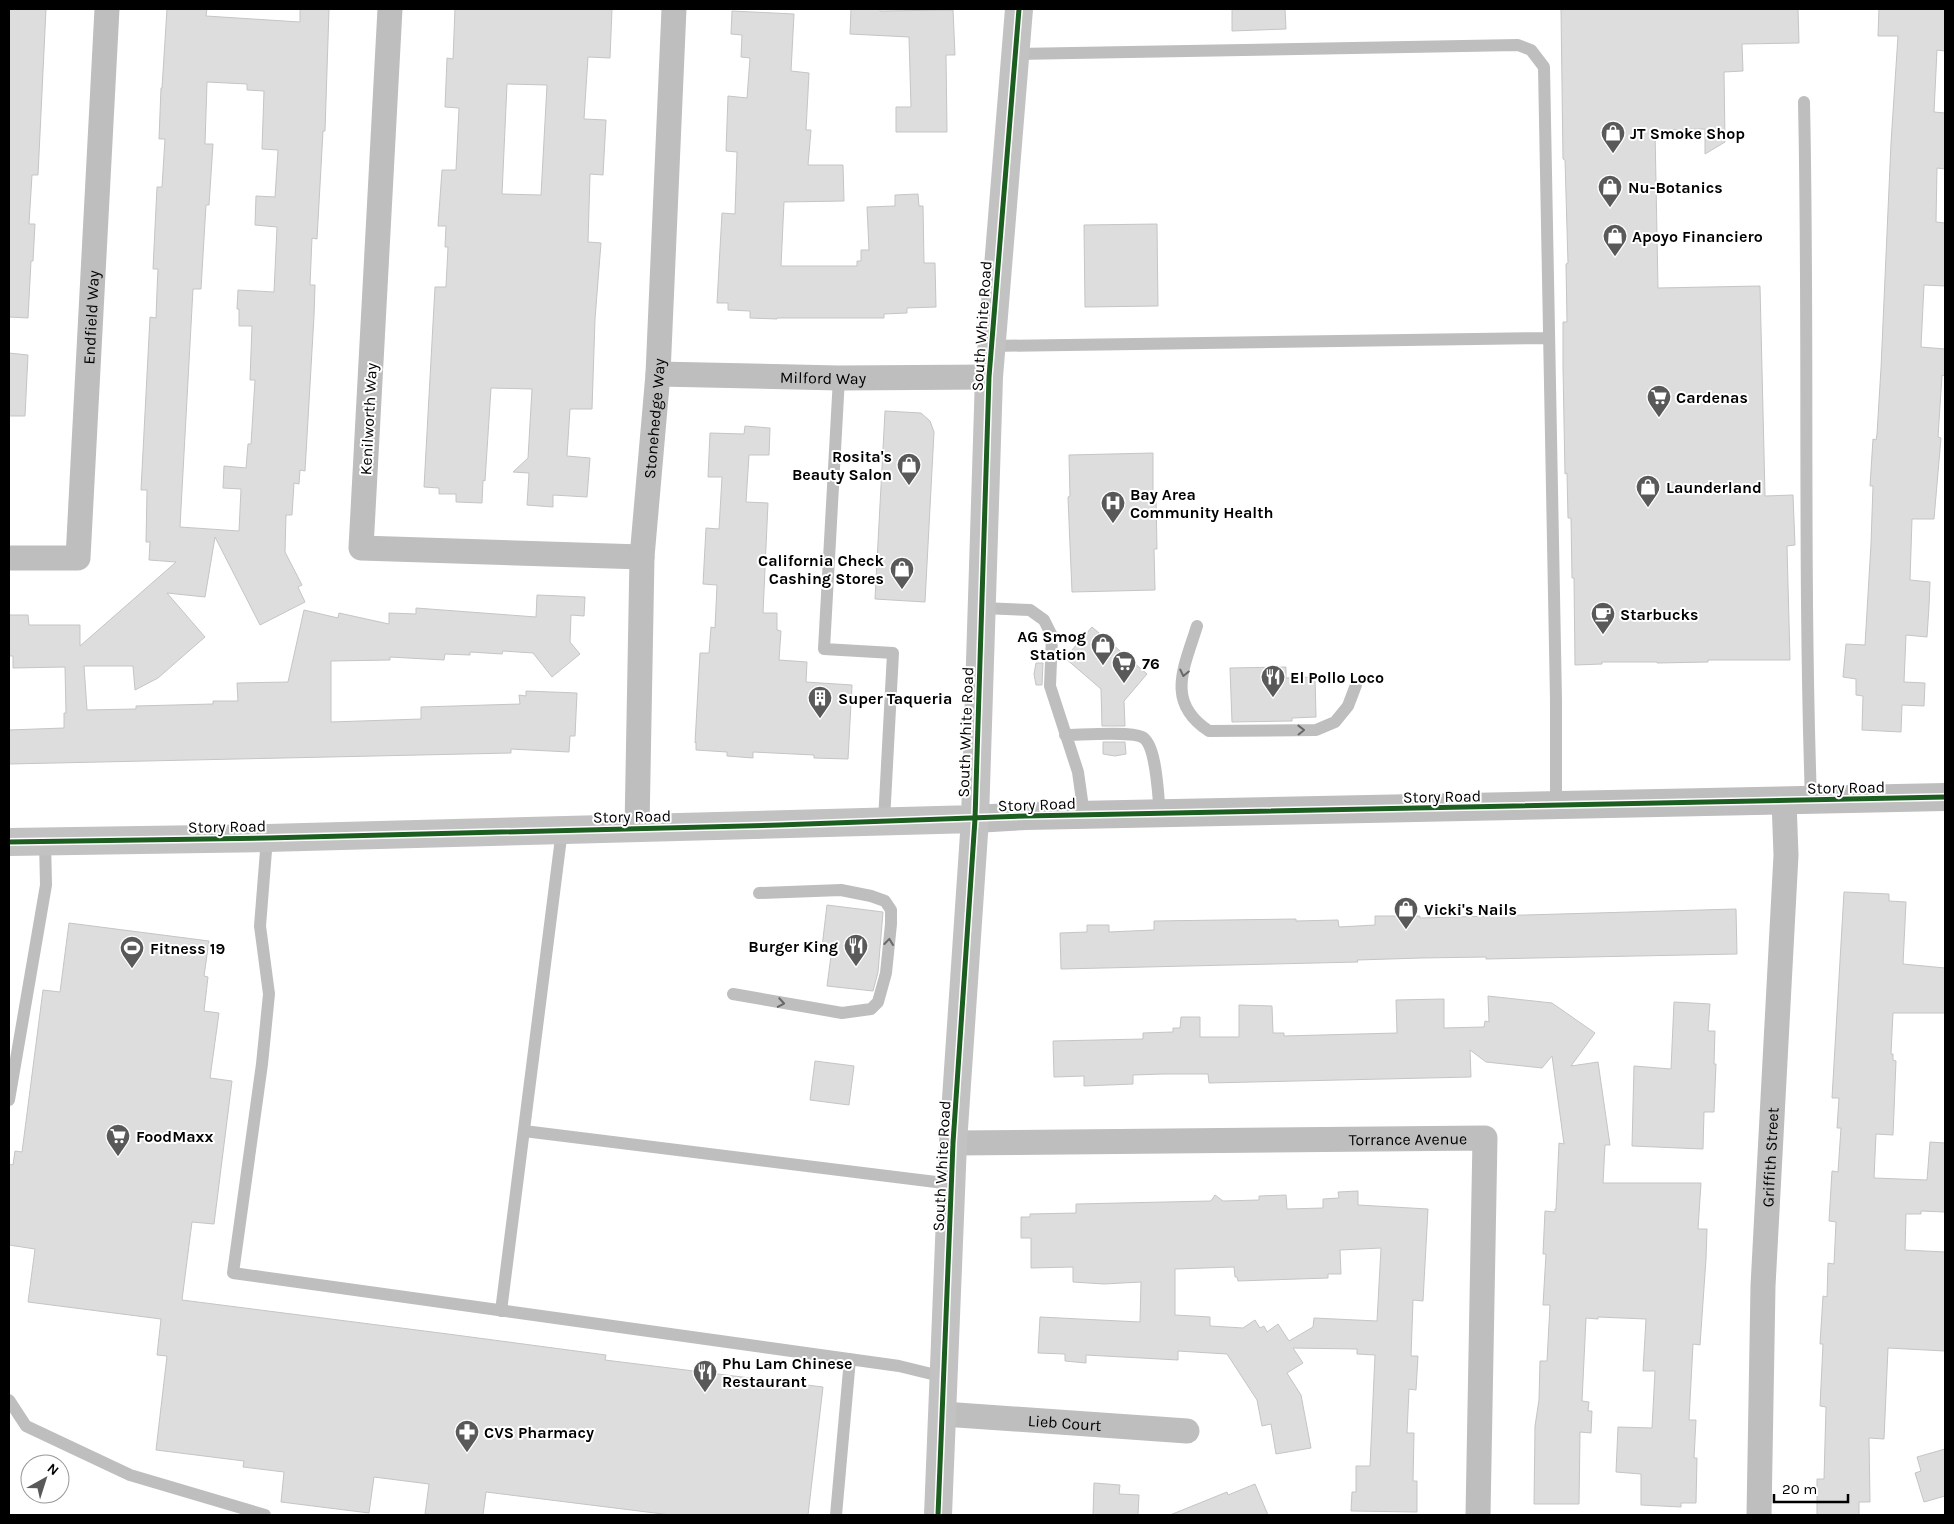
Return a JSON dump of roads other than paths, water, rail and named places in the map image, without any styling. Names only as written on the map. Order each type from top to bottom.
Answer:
[{"type":"main road","name":"South White Road","points":[[938,1515],[953,1143],[976,819],[989,377],[1019,9]]},
{"type":"main road","name":"Story Road","points":[[10,846],[45,841],[267,838],[976,819]]},
{"type":"street","name":"Endfield Way","points":[[9,558],[78,558],[107,9]]},
{"type":"street","name":"Kenilworth Way","points":[[390,9],[362,548],[642,557]]},
{"type":"street","name":"Stonehedge Way","points":[[637,828],[642,557],[658,374],[674,9]]},
{"type":"street","name":"Milford Way","points":[[658,374],[839,378],[989,377]]},
{"type":"street","name":"Story Road","points":[[976,819],[1084,815],[1945,797]]},
{"type":"street","name":"Griffith Street","points":[[1759,1515],[1763,1286],[1786,855],[1784,801]]},
{"type":"street","name":"Torrance Avenue","points":[[953,1143],[1485,1138],[1478,1515]]},
{"type":"street","name":"Lieb Court","points":[[943,1414],[1186,1431]]},
{"type":"lane","points":[[1015,54],[1518,45],[1530,50],[1544,67],[1556,700],[1556,806]]},
{"type":"lane","points":[[1804,102],[1807,248],[1806,568],[1811,800]]},
{"type":"lane","points":[[991,346],[1549,338]]},
{"type":"lane","points":[[839,378],[824,649],[893,653],[884,821]]},
{"type":"lane","points":[[982,608],[1030,610],[1044,620],[1052,636],[1050,686],[1078,772],[1084,815]]},
{"type":"lane","points":[[1197,626],[1181,686],[1184,706],[1194,722],[1209,731],[1316,730],[1335,722],[1348,706],[1356,685]]},
{"type":"lane","points":[[1065,734],[1125,734],[1142,737],[1148,742],[1156,770],[1160,814]]},
{"type":"lane","points":[[501,1311],[562,830]]},
{"type":"lane","points":[[267,838],[260,926],[269,994],[262,1064],[232,1274],[899,1366],[944,1377]]},
{"type":"lane","points":[[9,1100],[46,885],[45,841]]},
{"type":"lane","points":[[733,994],[842,1013],[871,1009],[878,1002],[886,972],[891,910],[885,901],[872,896],[841,890],[759,893]]},
{"type":"lane","points":[[524,1131],[952,1184]]},
{"type":"lane","points":[[836,1515],[850,1359]]},
{"type":"lane","points":[[9,1400],[26,1426],[130,1475],[265,1515]]},
{"type":"place","name":"JT Smoke Shop","points":[[1613,154]]},
{"type":"place","name":"Nu-Botanics","points":[[1610,208]]},
{"type":"place","name":"Apoyo Financiero","points":[[1615,257]]},
{"type":"place","name":"Cardenas","points":[[1659,418]]},
{"type":"place","name":"Rosita's Beauty Salon","points":[[909,486]]},
{"type":"place","name":"Launderland","points":[[1648,508]]},
{"type":"place","name":"Bay Area Community Health","points":[[1113,524]]},
{"type":"place","name":"California Check Cashing Stores","points":[[902,590]]},
{"type":"place","name":"Starbucks","points":[[1603,635]]},
{"type":"place","name":"AG Smog Station","points":[[1103,666]]},
{"type":"place","name":"76","points":[[1124,684]]},
{"type":"place","name":"El Pollo Loco","points":[[1273,698]]},
{"type":"place","name":"Super Taqueria","points":[[820,719]]},
{"type":"place","name":"Vicki's Nails","points":[[1406,930]]},
{"type":"place","name":"Burger King","points":[[856,967]]},
{"type":"place","name":"Fitness 19","points":[[132,969]]},
{"type":"place","name":"FoodMaxx","points":[[118,1157]]},
{"type":"place","name":"Phu Lam Chinese Restaurant","points":[[705,1393]]},
{"type":"place","name":"CVS Pharmacy","points":[[467,1453]]}]
